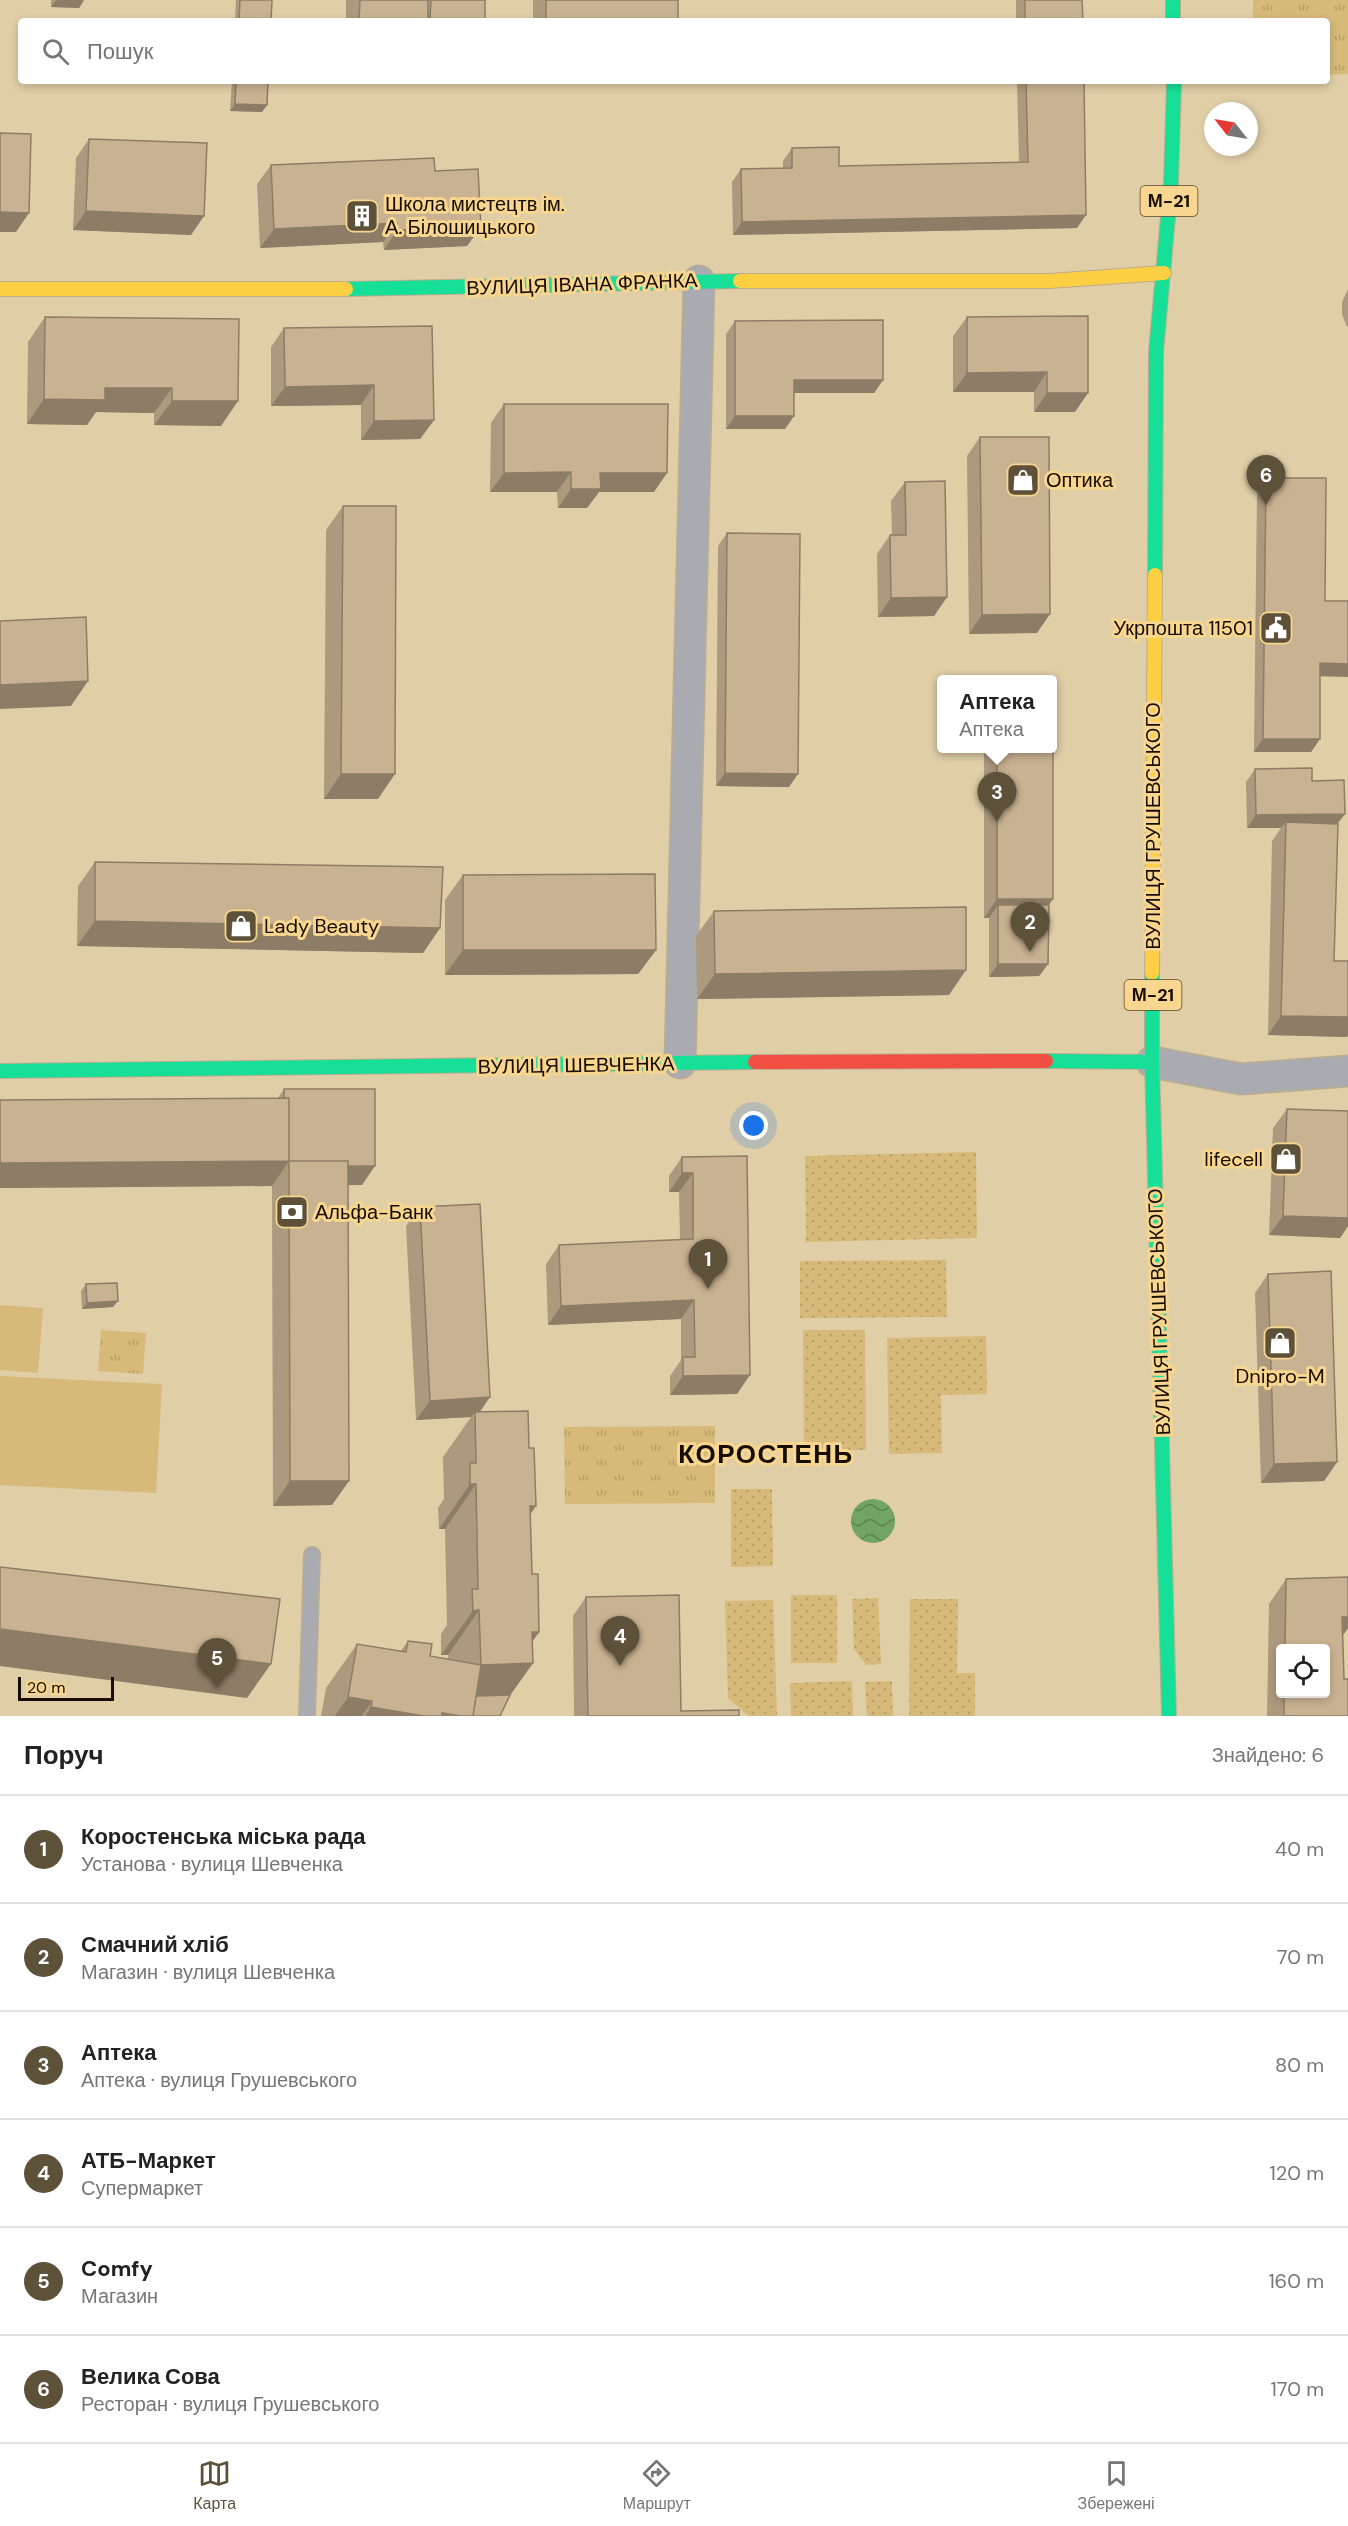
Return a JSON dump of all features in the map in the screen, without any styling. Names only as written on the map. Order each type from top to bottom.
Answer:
[{"type":"main road","points":[[1173,0],[1173,18]]},
{"type":"main road","name":"ВУЛИЦЯ ГРУШЕВСЬКОГО","points":[[1169,1716],[1152,1062],[1156,352],[1174,128],[1174,84]]},
{"type":"main road","name":"ВУЛИЦЯ ІВАНА ФРАНКА","points":[[0,289],[420,289],[699,281],[1049,281],[1164,273]]},
{"type":"main road","name":"ВУЛИЦЯ ШЕВЧЕНКА","points":[[0,1071],[970,1060],[1152,1062]]},
{"type":"street","points":[[680,1063],[699,281]]},
{"type":"street","points":[[1152,1062],[1241,1079],[1348,1071]]},
{"type":"lane","points":[[307,1716],[312,1555]]},
{"type":"green space","points":[[1253,0],[1348,0],[1348,74],[1330,75],[1330,18],[1253,18]]},
{"type":"green space","points":[[976,1152],[977,1238],[806,1242],[805,1156]]},
{"type":"green space","points":[[946,1260],[947,1317],[800,1318],[800,1261]]},
{"type":"green space","points":[[0,1305],[43,1308],[38,1373],[0,1370]]},
{"type":"green space","points":[[101,1330],[146,1333],[143,1374],[98,1371]]},
{"type":"green space","points":[[803,1330],[865,1330],[866,1450],[804,1450]]},
{"type":"green space","points":[[986,1336],[987,1394],[941,1395],[942,1453],[889,1454],[887,1338]]},
{"type":"green space","points":[[0,1376],[162,1384],[156,1493],[0,1485]]},
{"type":"green space","points":[[715,1426],[715,1503],[565,1504],[564,1427]]},
{"type":"green space","points":[[731,1489],[772,1489],[773,1566],[731,1567]]},
{"type":"green space","points":[[791,1595],[837,1595],[837,1663],[791,1663]]},
{"type":"green space","points":[[878,1598],[881,1664],[866,1665],[854,1649],[852,1599]]},
{"type":"green space","points":[[910,1599],[958,1599],[957,1673],[975,1673],[975,1716],[909,1716]]},
{"type":"green space","points":[[773,1600],[777,1716],[748,1716],[728,1698],[725,1601]]},
{"type":"green space","points":[[852,1681],[853,1716],[791,1716],[790,1683]]},
{"type":"green space","points":[[892,1681],[893,1716],[867,1716],[865,1682]]},
{"type":"water","points":[[873,1499],[889,1505],[895,1521],[889,1537],[873,1543],[857,1537],[851,1521],[857,1505]]},
{"type":"building","points":[[240,0],[272,0],[271,18],[239,18]]},
{"type":"building","points":[[360,0],[428,0],[428,18],[359,18]]},
{"type":"building","points":[[431,0],[485,0],[485,18],[430,18]]},
{"type":"building","points":[[546,0],[678,0],[678,18],[546,18]]},
{"type":"building","points":[[1025,0],[1082,0],[1083,18],[1025,18]]},
{"type":"building","points":[[236,84],[268,84],[267,105],[235,104]]},
{"type":"building","points":[[1026,84],[1084,84],[1086,215],[742,222],[741,169],[792,168],[792,148],[839,147],[839,166],[1028,162]]},
{"type":"building","points":[[0,133],[31,134],[29,213],[0,212]]},
{"type":"building","points":[[89,139],[207,143],[204,216],[86,211]]},
{"type":"building","name":"Школа мистецтв ім. А. Білошицького","points":[[434,158],[435,171],[478,169],[481,227],[397,230],[397,223],[274,229],[271,165]]},
{"type":"building","points":[[1088,316],[1088,393],[1047,393],[1047,372],[967,373],[967,317]]},
{"type":"building","points":[[45,317],[239,319],[238,401],[172,401],[172,388],[105,388],[105,400],[44,399]]},
{"type":"building","points":[[883,320],[883,380],[794,380],[794,416],[735,416],[735,321]]},
{"type":"building","points":[[432,326],[434,420],[374,421],[374,385],[285,387],[284,328]]},
{"type":"building","points":[[504,404],[668,404],[667,473],[600,473],[601,489],[571,489],[571,472],[504,473]]},
{"type":"building","points":[[980,437],[1049,437],[1050,614],[982,615]]},
{"type":"building","points":[[1266,478],[1326,478],[1325,601],[1348,601],[1348,664],[1320,663],[1320,739],[1263,739]]},
{"type":"building","points":[[945,481],[947,597],[891,598],[890,535],[906,535],[905,482]]},
{"type":"building","points":[[343,506],[396,506],[395,774],[341,774]]},
{"type":"building","points":[[727,533],[800,534],[798,774],[725,773]]},
{"type":"building","points":[[86,617],[88,681],[0,685],[0,621]]},
{"type":"building","points":[[997,753],[1053,753],[1053,899],[997,899]]},
{"type":"building","points":[[1312,768],[1312,781],[1344,780],[1345,814],[1256,815],[1255,769]]},
{"type":"building","points":[[1286,822],[1338,824],[1334,961],[1348,961],[1348,1017],[1281,1016]]},
{"type":"building","points":[[95,862],[443,867],[440,928],[95,921]]},
{"type":"building","points":[[655,874],[656,950],[463,950],[463,875]]},
{"type":"building","points":[[998,905],[1049,905],[1048,964],[998,964]]},
{"type":"building","points":[[966,907],[966,970],[715,974],[714,911]]},
{"type":"building","points":[[284,1089],[375,1089],[375,1166],[348,1166],[348,1161],[289,1161],[289,1098],[284,1098]]},
{"type":"building","points":[[289,1098],[289,1161],[0,1163],[0,1100]]},
{"type":"building","points":[[1287,1109],[1348,1111],[1348,1218],[1283,1216]]},
{"type":"building","points":[[747,1156],[750,1375],[683,1376],[683,1357],[695,1357],[694,1300],[561,1306],[559,1245],[693,1239],[693,1173],[682,1173],[682,1157]]},
{"type":"building","points":[[289,1161],[348,1161],[349,1481],[290,1481]]},
{"type":"building","points":[[480,1204],[490,1397],[430,1401],[420,1207]]},
{"type":"building","points":[[1331,1271],[1337,1462],[1274,1464],[1268,1274]]},
{"type":"building","points":[[117,1283],[118,1301],[87,1303],[86,1284]]},
{"type":"building","points":[[528,1411],[529,1448],[534,1448],[536,1506],[530,1506],[532,1574],[538,1574],[539,1632],[532,1632],[533,1663],[481,1665],[479,1610],[473,1611],[472,1589],[478,1589],[476,1484],[470,1484],[470,1463],[476,1463],[475,1412]]},
{"type":"building","points":[[0,1567],[280,1599],[271,1664],[0,1629]]},
{"type":"building","points":[[1348,1577],[1348,1617],[1342,1617],[1344,1679],[1348,1679],[1348,1716],[1284,1716],[1284,1698],[1330,1698],[1330,1644],[1285,1644],[1286,1579]]},
{"type":"building","points":[[679,1595],[681,1711],[739,1710],[739,1716],[588,1716],[586,1597]]},
{"type":"building","points":[[408,1641],[432,1644],[430,1656],[481,1665],[473,1716],[442,1713],[442,1716],[424,1716],[371,1707],[372,1701],[348,1697],[357,1644],[406,1652]]},
{"type":"building","points":[[510,1695],[500,1716],[473,1716],[476,1696]]},
{"type":"traffic: fast","points":[[1173,0],[1173,18]]},
{"type":"traffic: fast","points":[[1155,575],[1156,352],[1171,183],[1174,84]]},
{"type":"traffic: fast","points":[[346,289],[740,281]]},
{"type":"traffic: fast","points":[[1152,973],[1152,1062],[1169,1716]]},
{"type":"traffic: fast","points":[[1046,1061],[1152,1062]]},
{"type":"traffic: fast","points":[[0,1071],[755,1062]]},
{"type":"traffic: slow","points":[[740,281],[1049,281],[1164,273]]},
{"type":"traffic: slow","points":[[0,289],[346,289]]},
{"type":"traffic: slow","points":[[1152,973],[1155,575]]},
{"type":"traffic: jam","points":[[755,1062],[1046,1061]]},
{"type":"place","name":"Школа мистецтв ім. А. Білошицького","points":[[362,216]]},
{"type":"place","name":"Оптика","points":[[1023,480]]},
{"type":"place","name":"Велика Сова","points":[[1266,505]]},
{"type":"place","name":"Укрпошта 11501","points":[[1276,628]]},
{"type":"place","name":"Аптека","points":[[997,822]]},
{"type":"place","name":"Lady Beauty","points":[[241,926]]},
{"type":"place","name":"Смачний хліб","points":[[1030,952]]},
{"type":"place","name":"lifecell","points":[[1286,1159]]},
{"type":"place","name":"Альфа-Банк","points":[[292,1212]]},
{"type":"place","name":"Коростенська міська рада","points":[[708,1289]]},
{"type":"place","name":"Dnipro-M","points":[[1280,1343]]},
{"type":"place","name":"АТБ-Маркет","points":[[620,1666]]},
{"type":"place","name":"Comfy","points":[[217,1688]]},
{"type":"district","name":"КОРОСТЕНЬ","points":[[766,1454]]}]
